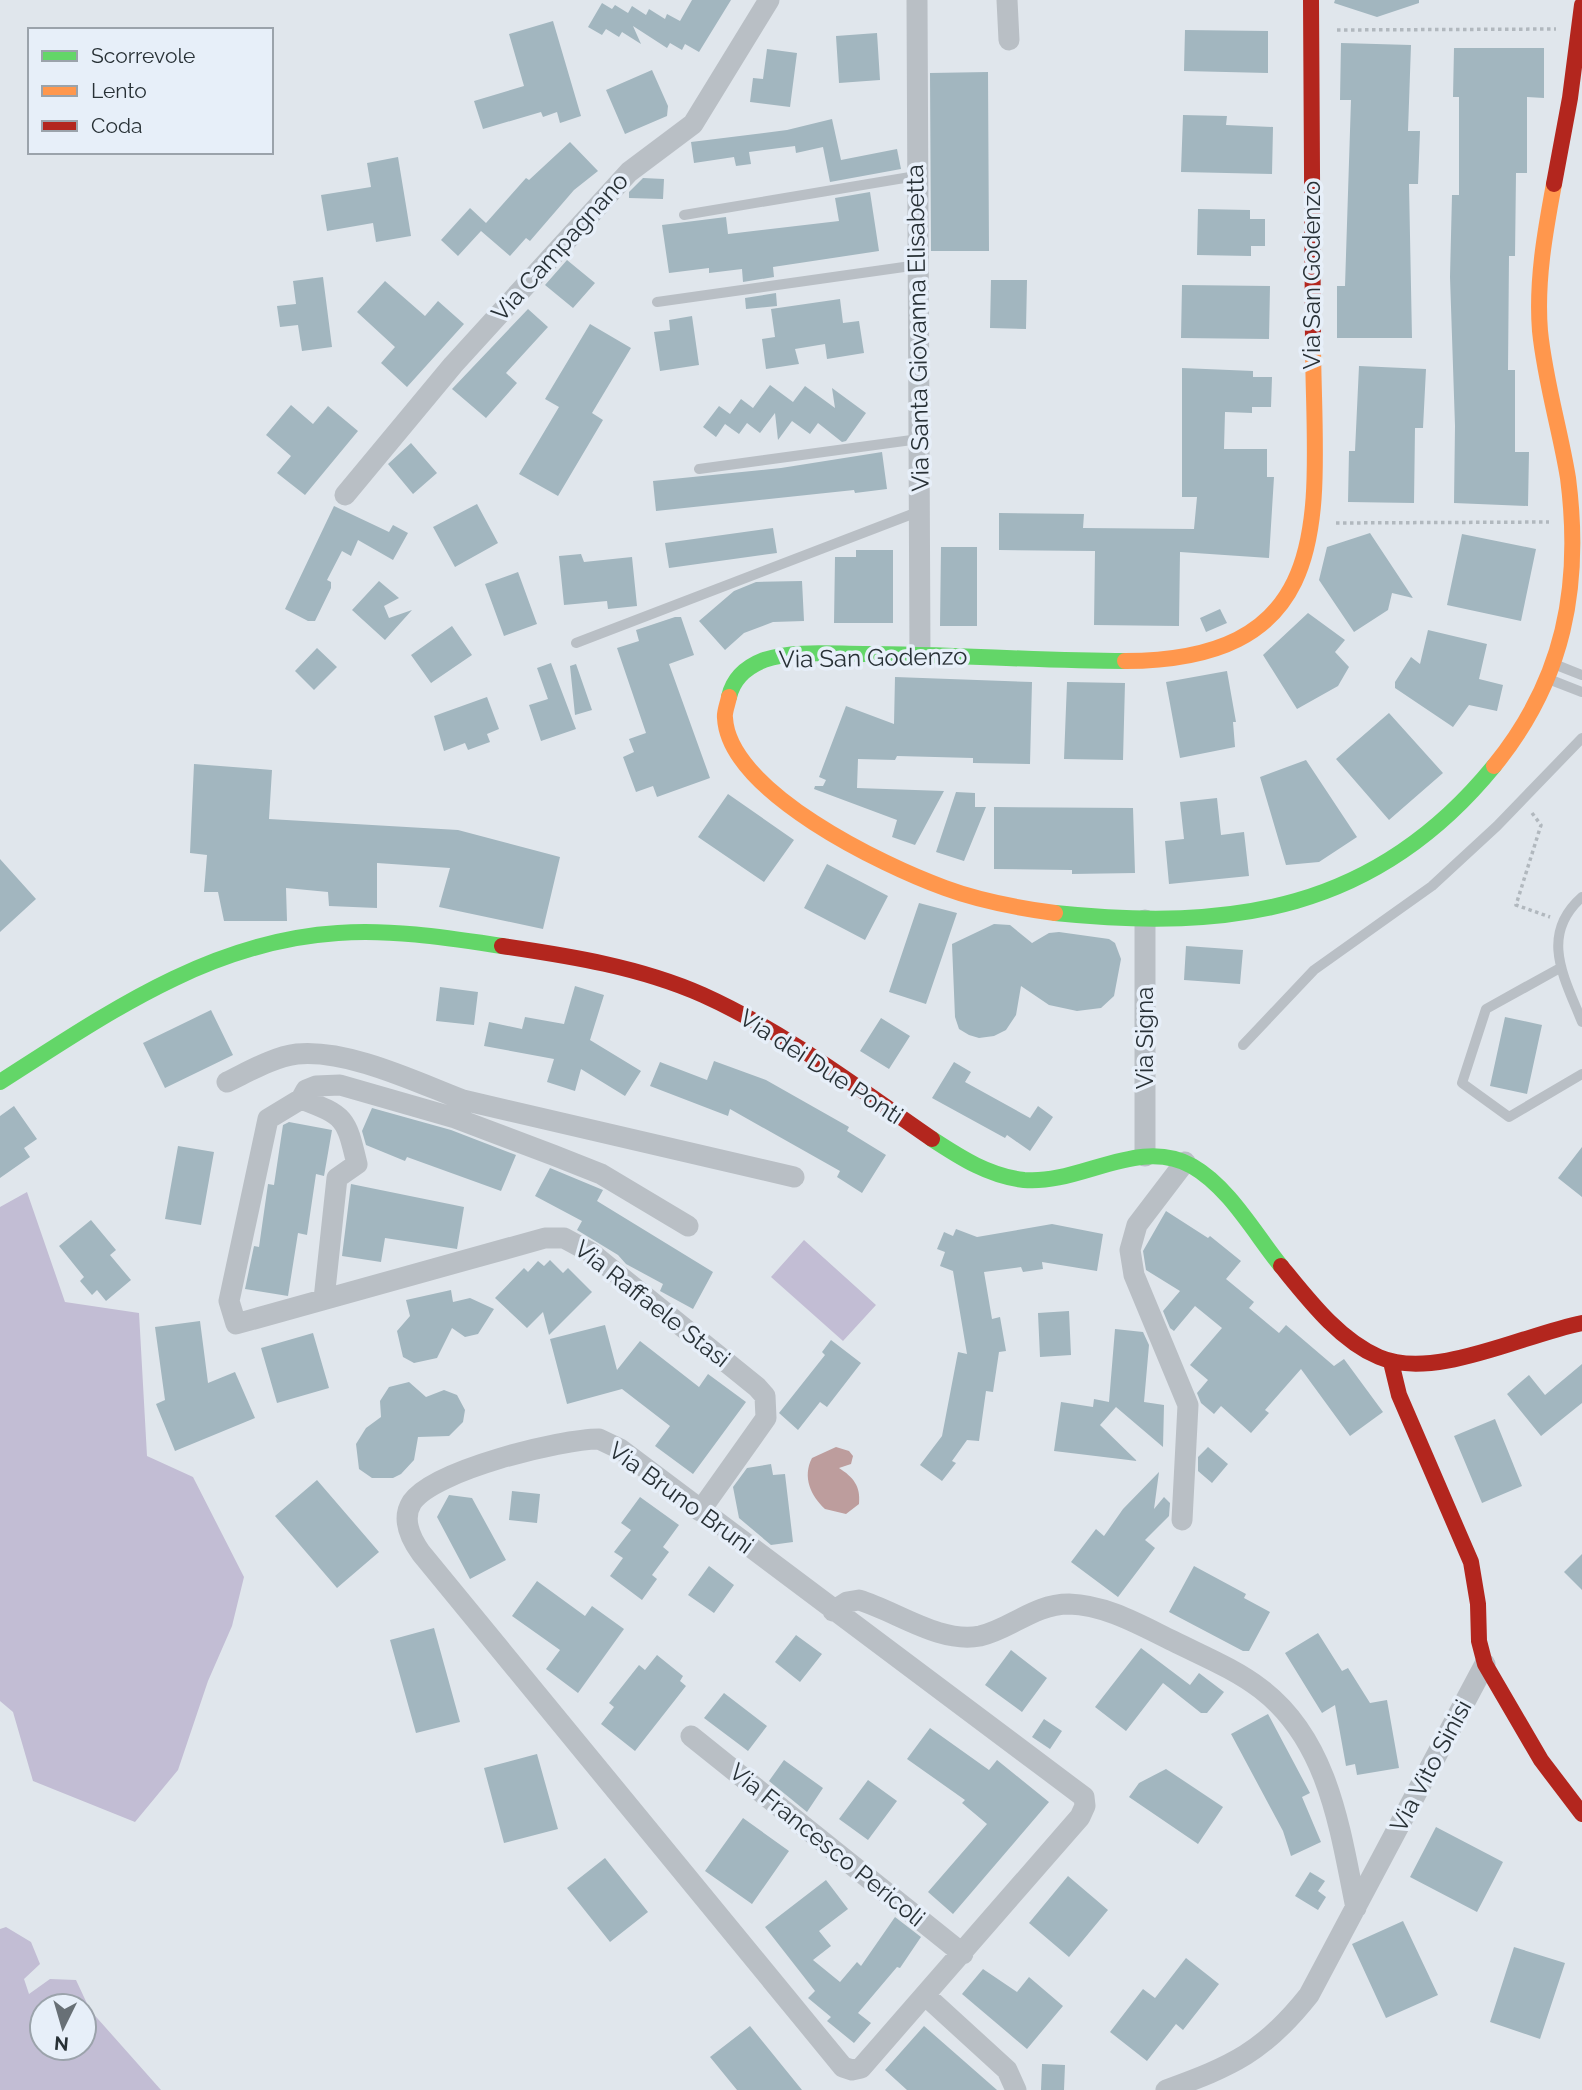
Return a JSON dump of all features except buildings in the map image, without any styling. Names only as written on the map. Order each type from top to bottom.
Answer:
[{"type":"street","name":"Via Campagnano","points":[[345,495],[453,365],[629,172],[693,124],[769,0]]},
{"type":"street","name":"Via Santa Giovanna Elisabetta","points":[[917,0],[919,657]]},
{"type":"street","points":[[1007,0],[1009,40]]},
{"type":"street","name":"Via San Godenzo","points":[[1311,0],[1312,521],[1308,549],[1299,576],[1277,610],[1255,630],[1236,642],[1201,654],[1156,659],[790,654],[748,667],[738,677],[726,701],[726,722],[734,749],[754,778],[844,841],[929,884],[995,904],[1092,917],[1145,920],[1279,907],[1324,894],[1352,880],[1433,825],[1487,777],[1512,745],[1552,672],[1566,623],[1572,504],[1542,337],[1540,286],[1548,208],[1565,130],[1582,5]]},
{"type":"street","name":"Via Signa","points":[[1145,920],[1145,1156]]},
{"type":"street","name":"Via dei Due Ponti","points":[[0,1082],[141,994],[206,963],[272,942],[344,932],[392,933],[539,951],[617,967],[700,994],[779,1037],[966,1161],[1002,1178],[1026,1181],[1054,1179],[1145,1156],[1185,1162],[1204,1174],[1225,1195],[1330,1320],[1362,1345],[1391,1362]]},
{"type":"street","points":[[227,1082],[294,1055],[312,1054],[351,1060],[601,1174],[688,1226]]},
{"type":"street","points":[[324,1299],[337,1178],[357,1164],[348,1126],[333,1111],[301,1099],[306,1090],[316,1086],[340,1085],[794,1177]]},
{"type":"street","name":"Via Raffaele Stasi","points":[[301,1099],[268,1119],[229,1301],[236,1324],[545,1238],[571,1241],[590,1252],[682,1324],[765,1396],[766,1418],[700,1511]]},
{"type":"street","points":[[1182,1520],[1188,1405],[1135,1275],[1130,1250],[1137,1225],[1185,1162]]},
{"type":"street","points":[[1582,1323],[1556,1326],[1452,1357],[1420,1363],[1391,1362],[1399,1395],[1471,1562],[1478,1604],[1479,1641],[1485,1664],[1541,1760],[1582,1814]]},
{"type":"street","name":"Via Bruno Bruni","points":[[586,1439],[612,1443],[833,1611],[1080,1790],[1086,1800],[1080,1817],[963,1954],[866,2065],[852,2070],[843,2067],[421,1553],[410,1535],[407,1521],[412,1503],[442,1479],[562,1441],[586,1439]]},
{"type":"street","points":[[833,1611],[847,1602],[859,1600],[944,1633],[972,1637],[989,1633],[1048,1606],[1081,1605],[1124,1617],[1240,1675],[1282,1708],[1316,1758],[1336,1813],[1356,1908]]},
{"type":"street","name":"Via Vito Sinisi","points":[[1166,2090],[1249,2056],[1286,2023],[1318,1980],[1485,1664]]},
{"type":"street","name":"Via Francesco Pericoli","points":[[691,1736],[963,1954]]},
{"type":"street","points":[[926,1996],[1007,2070],[1016,2090]]},
{"type":"lane","points":[[684,215],[916,176]]},
{"type":"lane","points":[[657,302],[918,265]]},
{"type":"lane","points":[[699,469],[919,439]]},
{"type":"lane","points":[[576,643],[920,511]]},
{"type":"lane","points":[[1552,672],[1582,675]]},
{"type":"lane","points":[[1552,672],[1582,692]]},
{"type":"lane","points":[[1243,1045],[1314,970],[1433,886],[1522,801],[1582,738]]},
{"type":"lane","points":[[1582,897],[1565,913],[1558,931],[1560,968],[1582,1022]]},
{"type":"lane","points":[[1560,968],[1486,1009],[1462,1083],[1509,1116],[1582,1074]]},
{"type":"path","points":[[1312,30],[1579,29]]},
{"type":"path","points":[[1333,523],[1552,522]]},
{"type":"path","points":[[1522,801],[1541,825],[1516,905],[1562,921]]},
{"type":"shaded area","points":[[27,1192],[65,1302],[139,1313],[147,1456],[193,1477],[244,1577],[232,1626],[208,1681],[178,1770],[135,1822],[33,1781],[13,1712],[0,1701],[0,1207]]},
{"type":"shaded area","points":[[804,1240],[876,1305],[843,1341],[771,1277]]},
{"type":"shaded area","points":[[836,1447],[849,1451],[853,1456],[851,1464],[839,1468],[852,1479],[859,1492],[859,1504],[846,1514],[825,1509],[812,1492],[808,1479],[812,1458]]},
{"type":"shaded area","points":[[6,1927],[31,1942],[40,1964],[24,1979],[28,1992],[28,2062],[98,2062],[98,2019],[161,2090],[0,2090],[0,1929]]},
{"type":"shaded area","points":[[50,1979],[76,1980],[82,1992],[32,1992]]},
{"type":"traffic: fast","points":[[729,697],[737,679],[746,670],[764,660],[788,655],[897,654],[1125,661]]},
{"type":"traffic: fast","points":[[1055,913],[1120,918],[1181,918],[1240,913],[1296,901],[1349,881],[1400,853],[1448,815],[1494,766]]},
{"type":"traffic: fast","points":[[0,1082],[160,985],[246,950],[291,939],[358,932],[420,935],[502,946]]},
{"type":"traffic: fast","points":[[932,1139],[987,1170],[1024,1180],[1066,1176],[1130,1159],[1151,1156],[1172,1158],[1192,1166],[1218,1186],[1281,1266]]},
{"type":"traffic: slow","points":[[1494,766],[1518,733],[1552,666],[1569,594],[1572,518],[1568,478],[1545,368],[1539,313],[1542,257],[1554,184]]},
{"type":"traffic: slow","points":[[1125,661],[1196,654],[1247,634],[1281,603],[1302,563],[1312,516],[1315,462],[1313,344]]},
{"type":"traffic: slow","points":[[729,697],[725,718],[733,746],[752,773],[780,799],[814,822],[885,863],[945,888],[972,897],[1055,913]]},
{"type":"traffic: jam","points":[[1311,0],[1313,344]]},
{"type":"traffic: jam","points":[[1554,184],[1570,98],[1582,5]]},
{"type":"traffic: jam","points":[[502,946],[630,970],[703,995],[792,1043],[932,1139]]},
{"type":"traffic: jam","points":[[1281,1266],[1325,1318],[1351,1340],[1379,1357],[1401,1363],[1452,1360],[1582,1323]]},
{"type":"traffic: jam","points":[[1391,1362],[1399,1395],[1471,1562],[1478,1604],[1479,1641],[1485,1664],[1541,1760],[1582,1814]]}]
